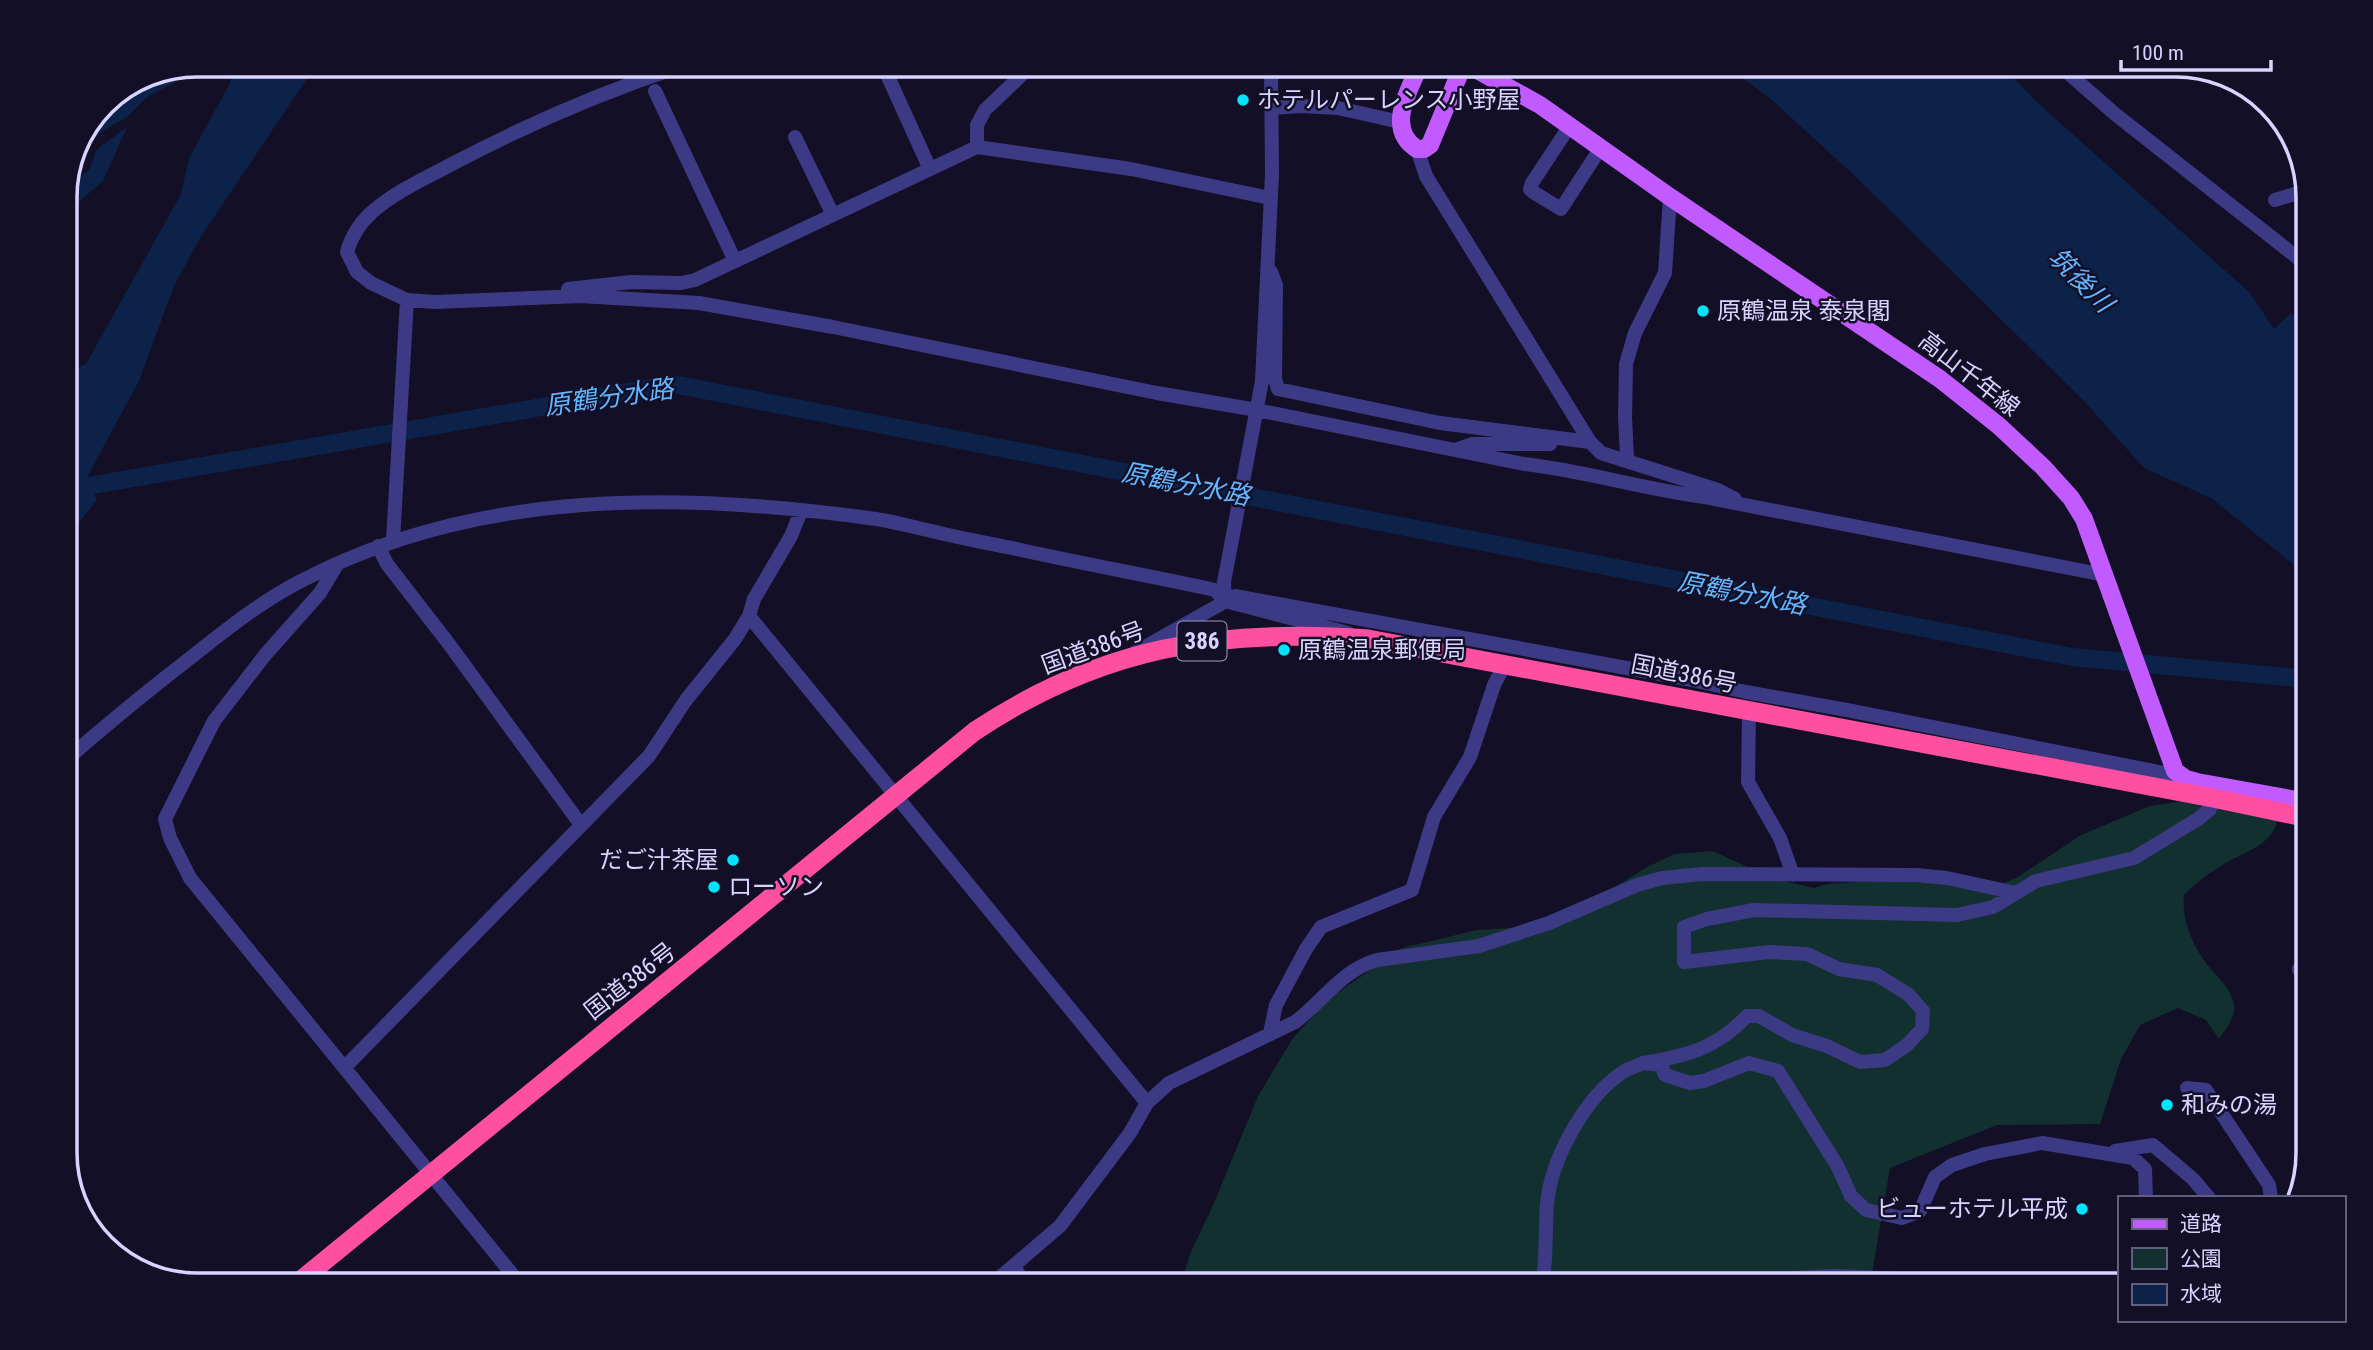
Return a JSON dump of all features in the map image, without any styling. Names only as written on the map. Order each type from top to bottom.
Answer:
[{"type":"highway","name":"国道386号","points":[[310,1273],[975,731],[996,717],[1069,680],[1127,657],[1230,638],[1290,635],[1368,639],[2296,815]]},
{"type":"main road","points":[[1415,77],[1399,122],[1409,142],[1417,149]]},
{"type":"main road","name":"高山千年線","points":[[1417,149],[1430,145],[1460,77]]},
{"type":"main road","name":"高山千年線","points":[[1488,77],[1540,106],[1940,379],[2043,467],[2071,498],[2084,519],[2175,770]]},
{"type":"main road","points":[[2175,770],[2197,782],[2296,800]]},
{"type":"street","points":[[650,77],[601,94],[505,137],[399,193],[369,215],[350,241],[347,252],[357,272],[407,304],[543,296],[699,303],[833,327],[1256,415],[1524,464],[1563,468],[1668,492],[2106,580]]},
{"type":"street","points":[[888,77],[930,169]]},
{"type":"street","points":[[977,147],[977,125],[985,110],[1019,77]]},
{"type":"street","points":[[1225,601],[1224,582],[1262,381],[1271,77]]},
{"type":"street","points":[[2073,77],[2115,114],[2296,257]]},
{"type":"street","points":[[655,91],[735,261]]},
{"type":"street","points":[[1271,108],[1338,108],[1399,122]]},
{"type":"street","points":[[1569,127],[1532,183],[1533,192],[1561,209],[1600,149]]},
{"type":"street","points":[[795,137],[833,215]]},
{"type":"street","points":[[543,296],[595,285],[631,282],[681,284],[695,280],[977,147],[1120,167],[1269,198]]},
{"type":"street","points":[[1417,149],[1426,176],[1590,442],[1601,453],[1718,490],[1730,495],[1742,505]]},
{"type":"street","points":[[2275,201],[2296,194]]},
{"type":"street","points":[[1622,460],[1627,457],[1626,364],[1635,333],[1665,273],[1670,197]]},
{"type":"street","points":[[1267,261],[1276,285],[1275,379],[1278,388],[1443,424],[1590,442]]},
{"type":"street","points":[[393,536],[407,304]]},
{"type":"street","points":[[1454,451],[1472,444],[1549,444],[1565,438],[1572,430],[1574,414]]},
{"type":"street","points":[[77,751],[232,624],[301,580],[378,546],[393,536],[493,516],[617,502],[715,502],[878,519],[1215,590],[1225,601],[1368,639]]},
{"type":"street","points":[[345,1067],[649,756],[686,700],[735,639],[749,616],[754,599],[791,536],[801,511]]},
{"type":"street","points":[[378,546],[387,564],[581,825]]},
{"type":"street","points":[[338,563],[320,593],[265,655],[215,722],[165,819],[170,838],[190,878],[511,1273]]},
{"type":"street","points":[[1127,657],[1235,596],[1692,680],[2151,771],[2175,770]]},
{"type":"street","points":[[749,616],[1147,1103]]},
{"type":"street","points":[[1270,1034],[1276,1005],[1321,927],[1412,890],[1434,817],[1470,757],[1494,685],[1505,664]]},
{"type":"street","points":[[1749,711],[1748,782],[1780,838],[1793,875]]},
{"type":"street","points":[[1543,1273],[1547,1203],[1552,1177],[1564,1145],[1601,1092],[1623,1072],[1643,1063],[1674,1058],[1712,1045],[1730,1034],[1747,1016],[1759,1016],[1792,1035],[1827,1046],[1860,1062],[1885,1060],[1907,1045],[1922,1029],[1923,1011],[1909,995],[1877,975],[1839,969],[1807,954],[1769,952],[1684,962],[1684,927],[1707,919],[1754,910],[1957,915],[1993,907],[2036,881],[2134,858],[2197,819],[2210,809],[2213,798]]},
{"type":"street","points":[[1006,1273],[1060,1226],[1130,1133],[1147,1103],[1169,1083],[1270,1034],[1308,1012],[1339,980],[1363,964],[1479,946],[1549,923],[1637,885],[1662,878],[1702,874],[1916,875],[1947,878],[2016,893]]},
{"type":"street","points":[[1643,1063],[1661,1065],[1665,1075],[1690,1083],[1704,1081],[1749,1063],[1778,1071],[1838,1167],[1851,1196],[1866,1210],[1902,1218],[1920,1211],[1935,1177],[1952,1165],[1985,1154],[2042,1143],[2133,1158],[2145,1169],[2146,1196]]},
{"type":"street","points":[[2187,1088],[2206,1090],[2270,1185],[2271,1196]]},
{"type":"street","points":[[2103,1153],[2153,1145],[2193,1179],[2207,1196]]},
{"type":"street","points":[[1015,1266],[1018,1273]]},
{"type":"green space","points":[[2205,798],[2278,815],[2276,825],[2266,840],[2213,871],[2184,895],[2187,925],[2194,944],[2233,1000],[2234,1010],[2230,1023],[2219,1039],[2206,1020],[2178,1008],[2140,1025],[2121,1059],[2100,1124],[1997,1125],[1890,1168],[1872,1273],[1184,1273],[1190,1254],[1258,1096],[1293,1038],[1330,998],[1402,948],[1477,930],[1513,928],[1547,919],[1615,887],[1647,867],[1675,854],[1713,851],[1771,878],[1814,888],[1827,884],[1884,880],[1999,885],[2018,877],[2081,835],[2150,806]]},
{"type":"water","points":[[232,77],[307,77],[200,238],[174,286],[139,381],[87,477],[97,500],[77,525],[77,368],[86,364],[181,194],[189,158]]},
{"type":"water","name":"筑後川","points":[[1741,77],[2013,77],[2039,104],[2250,293],[2274,329],[2291,313],[2296,317],[2296,566],[2211,498],[2144,468],[2083,400],[1856,177],[1772,100]]},
{"type":"water","points":[[179,78],[147,97],[127,117],[101,132],[89,145],[102,124],[118,107],[137,93],[158,83]]},
{"type":"water","points":[[127,127],[103,181],[77,204],[79,177],[89,170],[97,149]]},
{"type":"waterway","name":"原鶴分水路","points":[[77,488],[673,384],[2072,657],[2296,678]]},
{"type":"place","name":"ホテルパーレンス小野屋","points":[[1243,100]]},
{"type":"place","name":"原鶴温泉 泰泉閣","points":[[1703,311]]},
{"type":"place","name":"原鶴温泉郵便局","points":[[1284,650]]},
{"type":"place","name":"だご汁茶屋","points":[[733,860]]},
{"type":"place","name":"ローソン","points":[[714,887]]},
{"type":"place","name":"和みの湯","points":[[2167,1105]]},
{"type":"place","name":"ビューホテル平成","points":[[2082,1209]]}]
